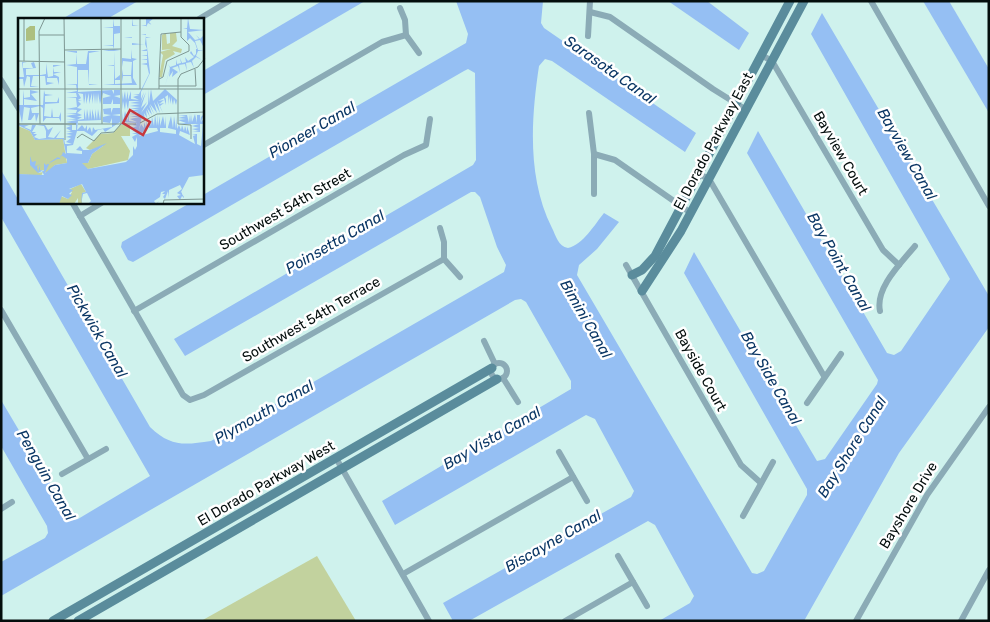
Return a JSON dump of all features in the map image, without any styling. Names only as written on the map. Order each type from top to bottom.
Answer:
[{"type":"street","points":[[201,18],[229,1]]},
{"type":"street","points":[[588,36],[590,1]]},
{"type":"street","points":[[790,1],[802,5]]},
{"type":"street","name":"El Dorado Parkway East","points":[[632,275],[642,270],[655,256],[790,1]]},
{"type":"street","points":[[871,1],[989,206]]},
{"type":"street","name":"El Dorado Parkway East","points":[[642,291],[691,213],[802,5]]},
{"type":"street","points":[[400,8],[405,20],[406,35],[419,53]]},
{"type":"street","points":[[590,12],[610,17],[745,109]]},
{"type":"street","points":[[204,145],[382,42],[406,35]]},
{"type":"street","points":[[761,55],[772,61]]},
{"type":"street","name":"Bayview Court","points":[[772,61],[883,250],[899,265]]},
{"type":"street","points":[[1,80],[18,108]]},
{"type":"street","points":[[588,113],[594,154],[594,194]]},
{"type":"street","name":"Southwest 54th Street","points":[[134,311],[404,155],[426,145],[430,119]]},
{"type":"street","points":[[594,154],[615,160],[691,213]]},
{"type":"street","points":[[699,174],[709,179],[824,376]]},
{"type":"street","points":[[73,204],[134,311]]},
{"type":"street","points":[[80,216],[100,204]]},
{"type":"street","points":[[440,228],[444,242],[444,259],[460,277]]},
{"type":"street","points":[[880,311],[880,294],[899,265],[915,246]]},
{"type":"street","name":"Southwest 54th Terrace","points":[[134,311],[183,395],[190,400],[204,395],[444,259]]},
{"type":"street","name":"Bayside Court","points":[[626,265],[741,465],[761,483]]},
{"type":"street","points":[[1,310],[88,459]]},
{"type":"street","points":[[484,341],[494,366],[491,373],[500,378],[518,402]]},
{"type":"street","points":[[808,403],[824,376],[841,354]]},
{"type":"street","points":[[494,366],[503,364],[506,368],[506,374],[500,378]]},
{"type":"street","name":"El Dorado Parkway West","points":[[53,621],[494,366]]},
{"type":"street","name":"El Dorado Parkway West","points":[[77,621],[500,378]]},
{"type":"street","name":"Bayshore Drive","points":[[856,621],[927,495],[989,407]]},
{"type":"street","points":[[62,474],[106,449]]},
{"type":"street","points":[[558,452],[587,502]]},
{"type":"street","points":[[336,458],[429,621]]},
{"type":"street","points":[[743,516],[773,462]]},
{"type":"street","points":[[403,574],[573,477]]},
{"type":"street","points":[[1,509],[12,502]]},
{"type":"street","points":[[618,556],[647,606]]},
{"type":"street","points":[[960,621],[989,570]]},
{"type":"street","points":[[565,621],[633,582]]},
{"type":"street","points":[[71,610],[77,621]]},
{"type":"green space","points":[[317,556],[356,621],[201,621]]},
{"type":"water","points":[[93,1],[138,1],[109,18],[64,18]]},
{"type":"water","points":[[322,1],[365,1],[204,94],[204,70]]},
{"type":"water","points":[[456,1],[543,1],[541,23],[544,28],[696,133],[685,152],[552,61],[545,59],[539,66],[534,107],[533,148],[538,189],[544,209],[558,240],[568,248],[584,239],[604,213],[619,222],[597,249],[579,265],[577,275],[752,573],[757,574],[764,571],[807,495],[807,489],[684,273],[694,252],[817,461],[825,459],[878,380],[747,153],[758,131],[887,353],[894,355],[901,351],[950,279],[811,34],[822,13],[989,296],[989,327],[899,453],[804,621],[659,621],[690,603],[694,596],[655,525],[648,521],[469,621],[453,621],[443,603],[631,497],[634,491],[595,419],[586,415],[395,525],[382,501],[571,389],[571,381],[526,302],[521,299],[515,300],[1,596],[1,562],[45,538],[48,533],[47,526],[1,446],[1,400],[72,520],[78,519],[150,476],[1,217],[1,170],[18,199],[18,204],[21,204],[150,427],[165,438],[178,443],[211,441],[504,272],[506,265],[497,247],[480,197],[475,192],[471,192],[185,356],[174,339],[473,165],[476,160],[475,73],[468,69],[464,71],[133,262],[128,260],[121,247],[122,242],[188,204],[204,204],[204,194],[466,43],[468,34]]},
{"type":"water","points":[[668,1],[707,1],[749,33],[739,50]]},
{"type":"water","points":[[923,1],[949,1],[989,69],[989,113]]},
{"type":"water label","name":"Sarasota Canal","points":[[610,70]]},
{"type":"water label","name":"Pioneer Canal","points":[[312,130]]},
{"type":"water label","name":"Bayview Canal","points":[[907,154]]},
{"type":"water label","name":"Poinsetta Canal","points":[[335,242]]},
{"type":"water label","name":"Bay Point Canal","points":[[839,262]]},
{"type":"water label","name":"Bimini Canal","points":[[586,319]]},
{"type":"water label","name":"Pickwick Canal","points":[[97,331]]},
{"type":"water label","name":"Bay Side Canal","points":[[771,378]]},
{"type":"water label","name":"Plymouth Canal","points":[[264,412]]},
{"type":"water label","name":"Bay Vista Canal","points":[[492,438]]},
{"type":"water label","name":"Bay Shore Canal","points":[[852,447]]},
{"type":"water label","name":"Penguin Canal","points":[[46,475]]},
{"type":"water label","name":"Biscayne Canal","points":[[553,541]]}]
